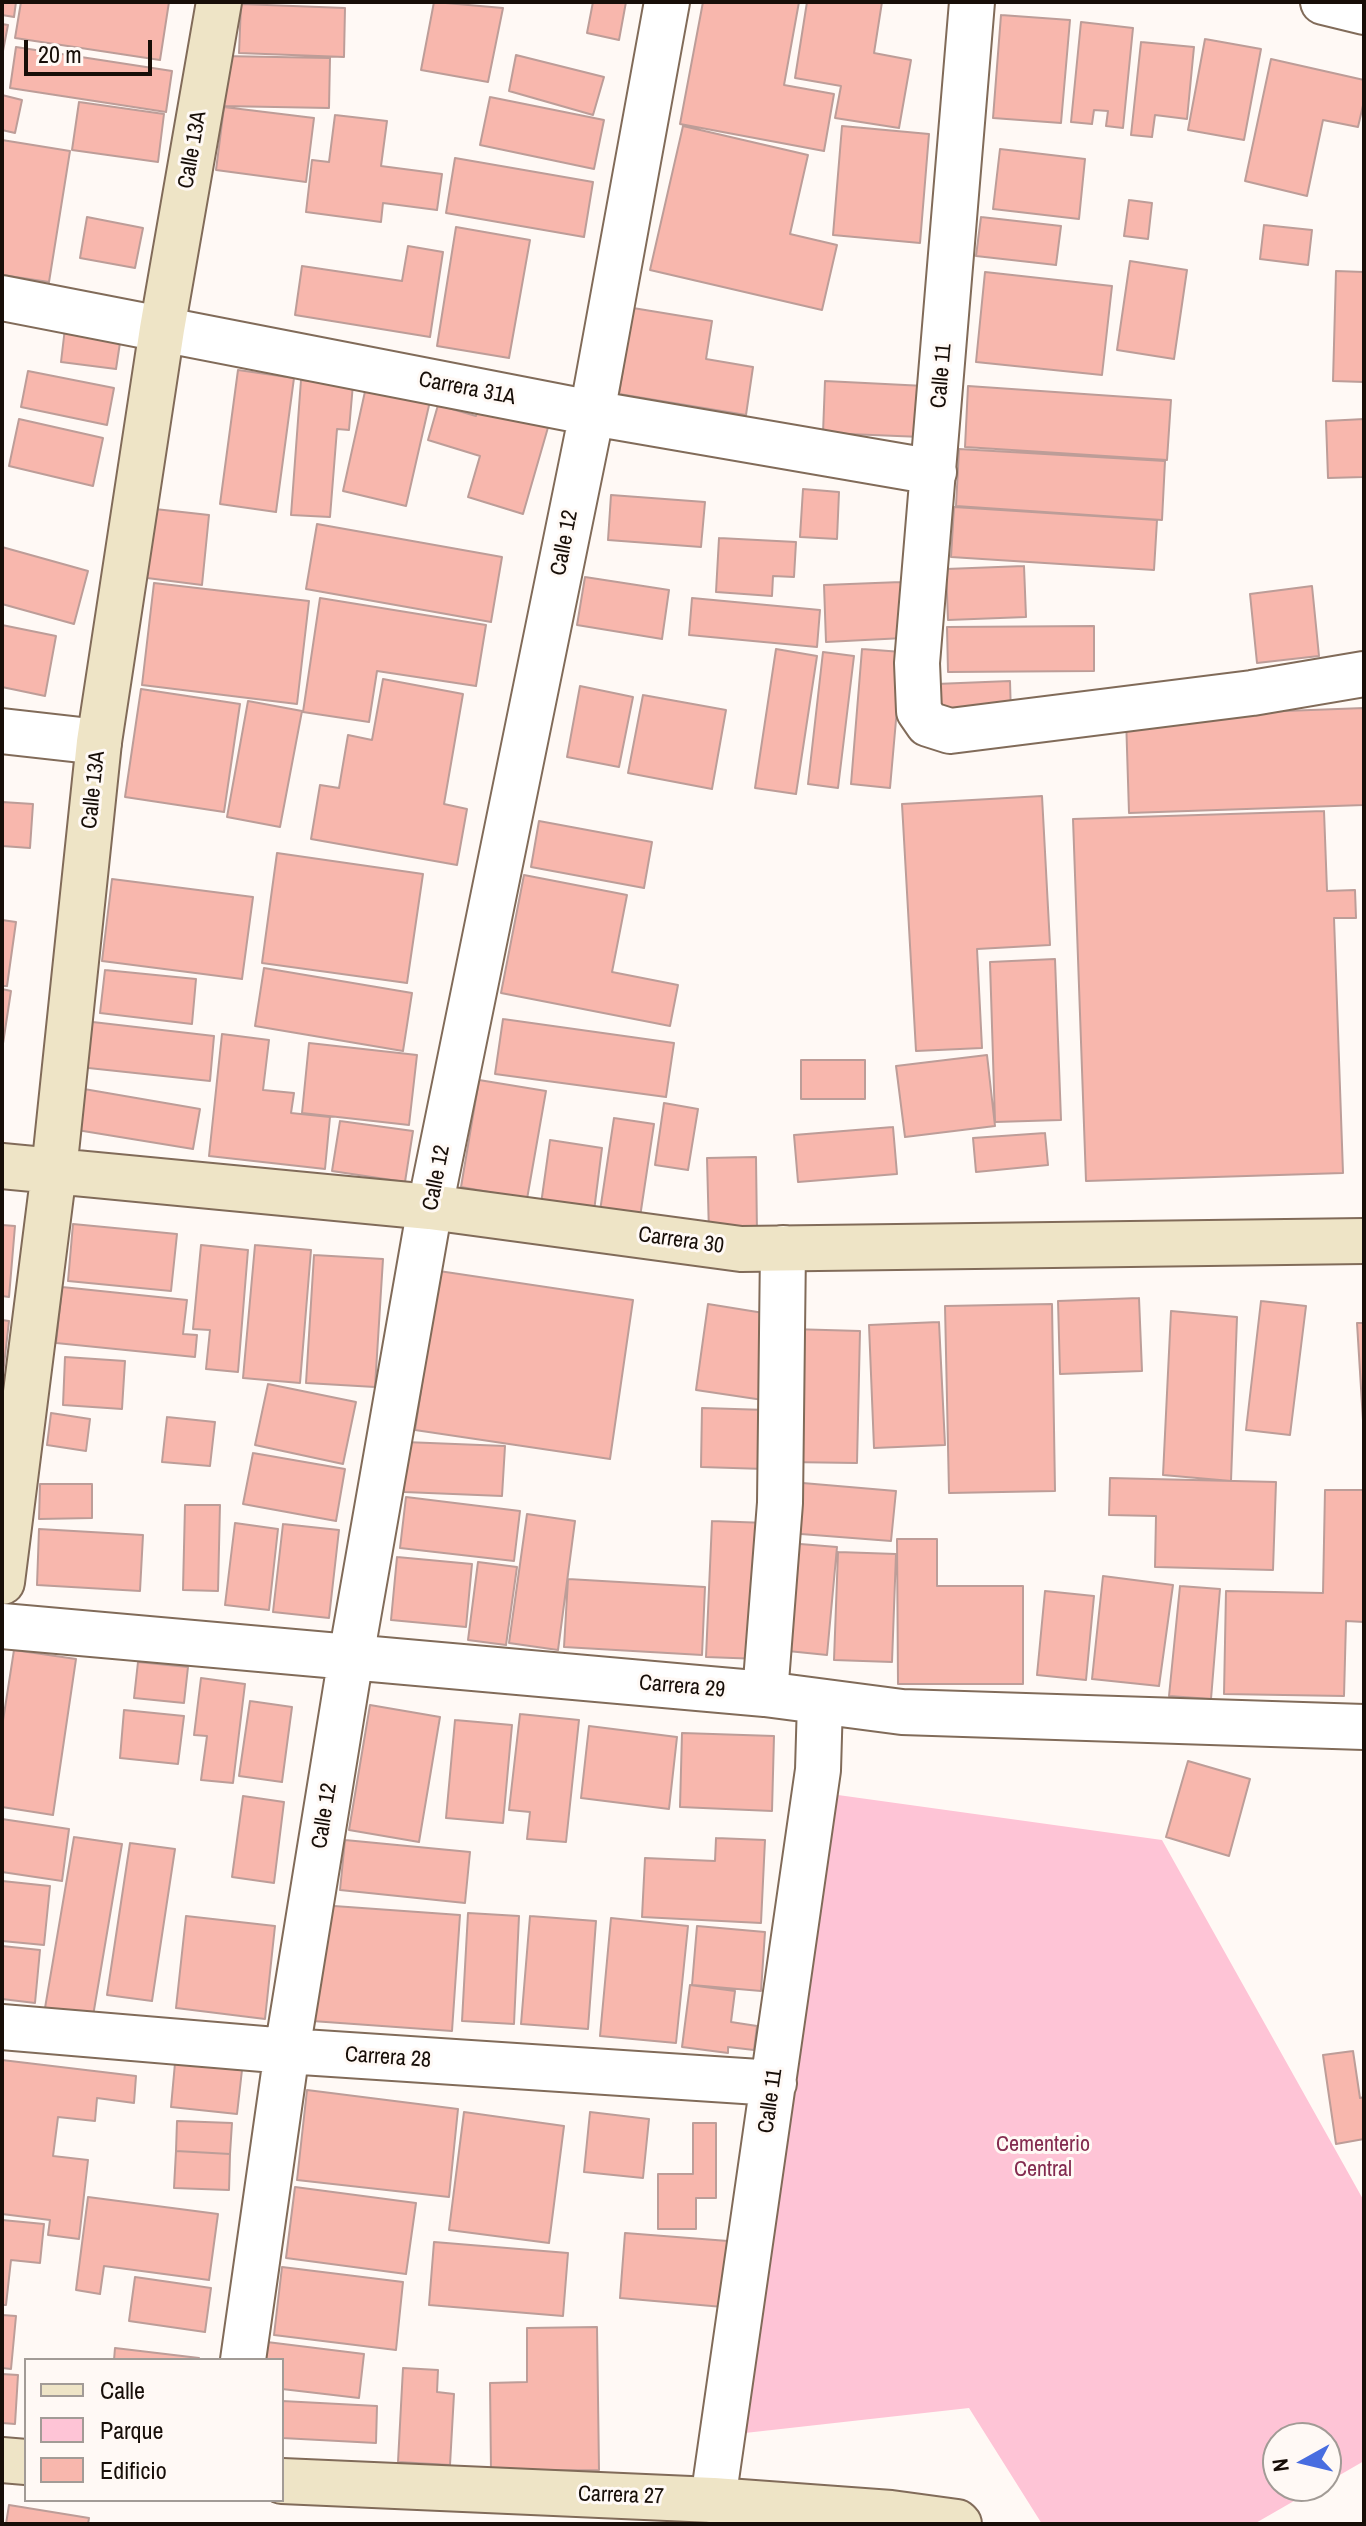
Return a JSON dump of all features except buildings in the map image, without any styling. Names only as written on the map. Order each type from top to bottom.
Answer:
[{"type":"street","name":"Calle 13A","points":[[2,1582],[54,1171],[99,742],[162,329],[219,2]]},
{"type":"street","name":"Calle 12","points":[[243,2358],[287,2051],[351,1657],[430,1207],[592,413],[667,2]]},
{"type":"street","name":"Calle 11","points":[[972,2],[916,692],[919,711],[928,724],[950,731],[1252,693],[1364,674]]},
{"type":"street","points":[[1323,2],[1364,12]]},
{"type":"street","name":"Carrera 31A","points":[[2,298],[592,413],[934,472]]},
{"type":"street","points":[[2,731],[99,742]]},
{"type":"street","name":"Carrera 30","points":[[2,1166],[430,1207],[741,1249],[1364,1241]]},
{"type":"street","points":[[765,1694],[780,1503],[783,1248]]},
{"type":"street","name":"Carrera 29","points":[[2,1626],[765,1694],[902,1712],[1364,1727]]},
{"type":"street","name":"Calle 11","points":[[713,2500],[818,1770],[820,1702]]},
{"type":"street","name":"Carrera 28","points":[[2,2027],[287,2051],[774,2083]]},
{"type":"street","points":[[2,2460],[24,2462]]},
{"type":"street","name":"Carrera 27","points":[[284,2481],[713,2500],[891,2513],[959,2524]]},
{"type":"green space","name":"Cementerio Central","points":[[838,1795],[1162,1840],[1364,2201],[1364,2461],[1342,2474],[1342,2422],[1262,2422],[1262,2502],[1292,2502],[1254,2524],[1042,2524],[969,2408],[736,2434]]}]
